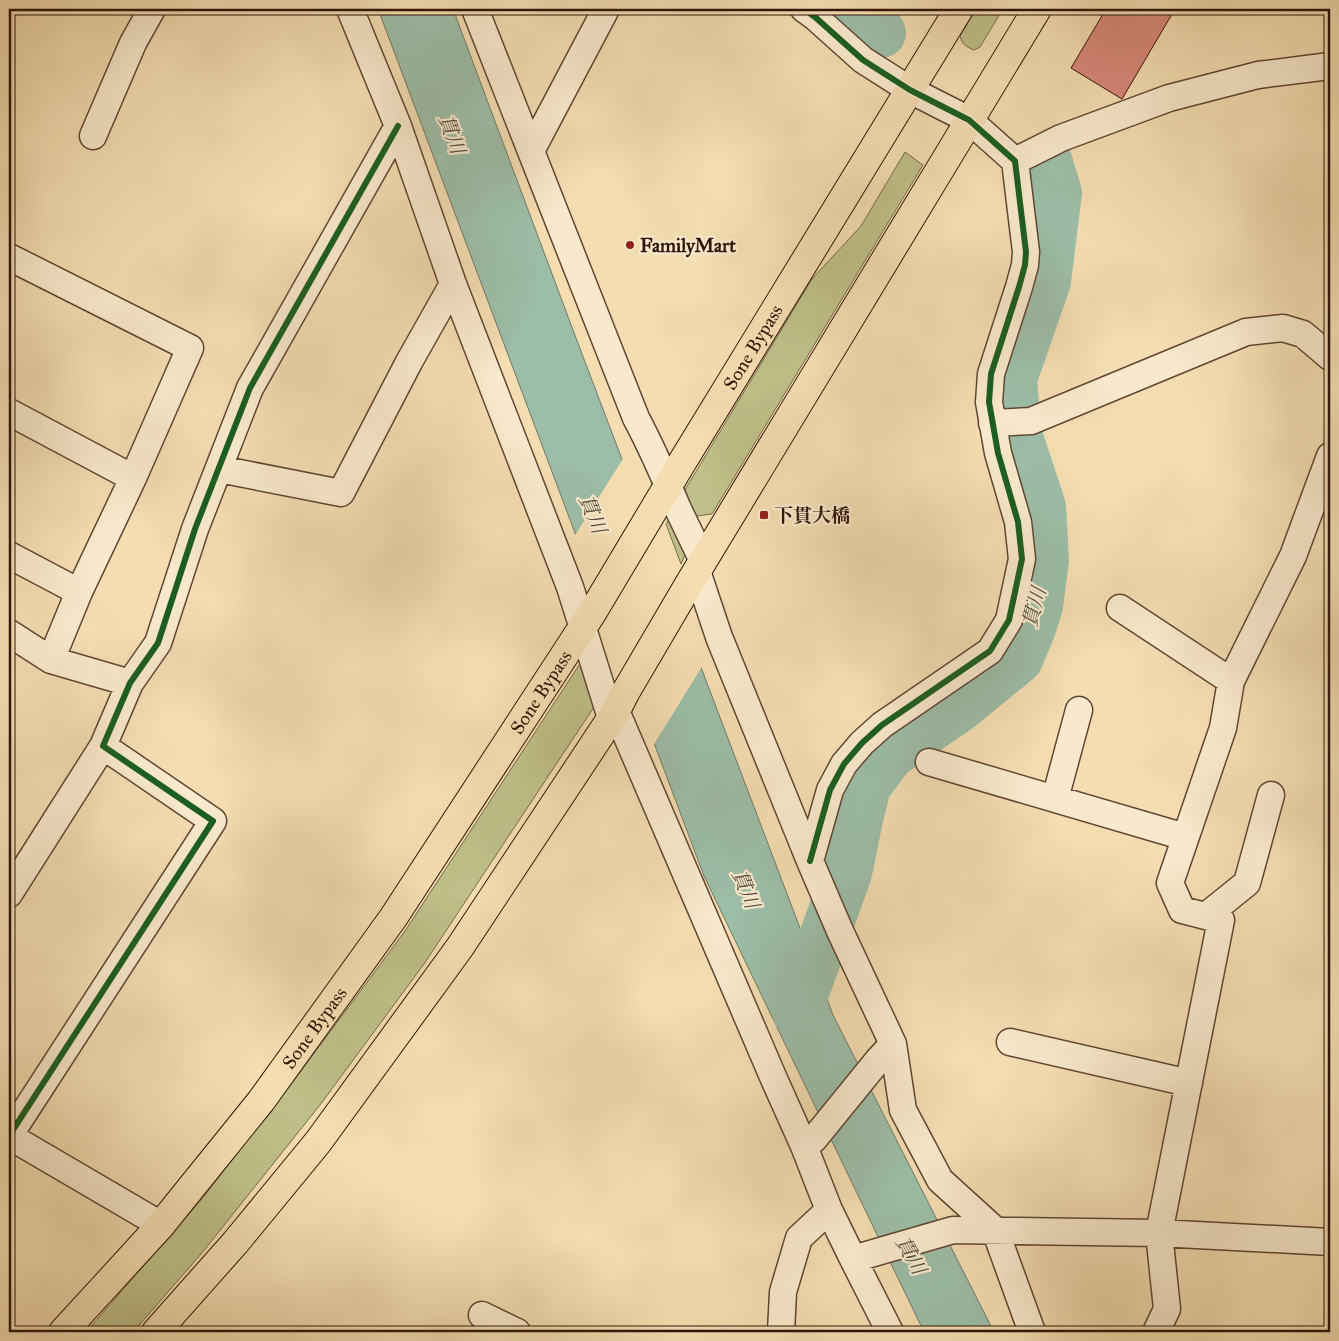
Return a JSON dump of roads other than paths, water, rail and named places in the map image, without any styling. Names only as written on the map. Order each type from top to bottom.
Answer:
[{"type":"highway","name":"Sone Bypass","points":[[64,1332],[161,1225],[261,1101],[393,918],[588,621],[959,9]]},
{"type":"highway","points":[[156,1332],[234,1243],[324,1134],[460,947],[617,707],[696,572],[1037,9]]},
{"type":"street","points":[[93,136],[133,42],[152,9]]},
{"type":"street","points":[[350,9],[398,126],[453,284],[570,587],[588,621],[617,707],[774,1079],[809,1142],[830,1210],[861,1256],[890,1332]]},
{"type":"street","points":[[475,9],[636,418],[646,437],[664,494],[678,509],[696,572],[720,637],[810,861],[840,932],[872,998],[903,1110],[940,1180],[995,1230],[1032,1332]]},
{"type":"street","points":[[530,150],[606,9]]},
{"type":"street","points":[[804,9],[816,17],[862,60],[910,90],[969,120],[1018,160],[1026,252],[1019,287],[991,374],[989,402],[996,423],[998,453],[1018,522],[1022,559],[1008,620],[990,652],[882,725],[862,743],[844,764],[830,790],[810,861]]},
{"type":"street","points":[[1018,160],[1061,138],[1168,98],[1258,75],[1330,66]]},
{"type":"street","points":[[9,894],[103,746],[130,683],[158,643],[195,529],[250,388],[398,126]]},
{"type":"street","points":[[9,257],[190,348],[133,478],[79,592],[51,660]]},
{"type":"street","points":[[219,470],[340,492],[453,284]]},
{"type":"street","points":[[996,423],[1032,420],[1246,332],[1283,328],[1303,334],[1330,357]]},
{"type":"street","points":[[9,412],[133,478]]},
{"type":"street","points":[[1156,1332],[1168,1309],[1159,1233],[1221,920],[1182,910],[1170,883],[1223,728],[1231,681],[1293,556],[1330,456]]},
{"type":"street","points":[[9,555],[79,592]]},
{"type":"street","points":[[1120,608],[1231,681]]},
{"type":"street","points":[[9,634],[51,660],[130,683]]},
{"type":"street","points":[[1055,799],[1079,710]]},
{"type":"street","points":[[103,746],[213,821],[9,1136],[161,1225]]},
{"type":"street","points":[[929,762],[1185,838]]},
{"type":"street","points":[[1206,916],[1247,883],[1271,795]]},
{"type":"street","points":[[1010,1042],[1189,1083]]},
{"type":"street","points":[[809,1142],[886,1052]]},
{"type":"street","points":[[781,1332],[783,1292],[799,1238],[830,1210]]},
{"type":"street","points":[[861,1256],[953,1230],[1159,1233],[1330,1242]]},
{"type":"street","points":[[482,1315],[517,1332]]},
{"type":"water","points":[[378,9],[453,9],[833,1015],[994,1332],[924,1332],[704,876]]},
{"type":"waterway","name":"貫川","points":[[848,9],[881,33]]},
{"type":"waterway","name":"貫川","points":[[797,1012],[847,873],[866,786],[890,754],[958,708],[1018,659],[1038,606],[1044,560],[1041,507],[1016,431],[1012,379],[1046,281],[1057,193],[1047,160]]},
{"type":"place","name":"FamilyMart","points":[[630,245]]},
{"type":"place","name":"下貫大橋","points":[[764,515]]}]
